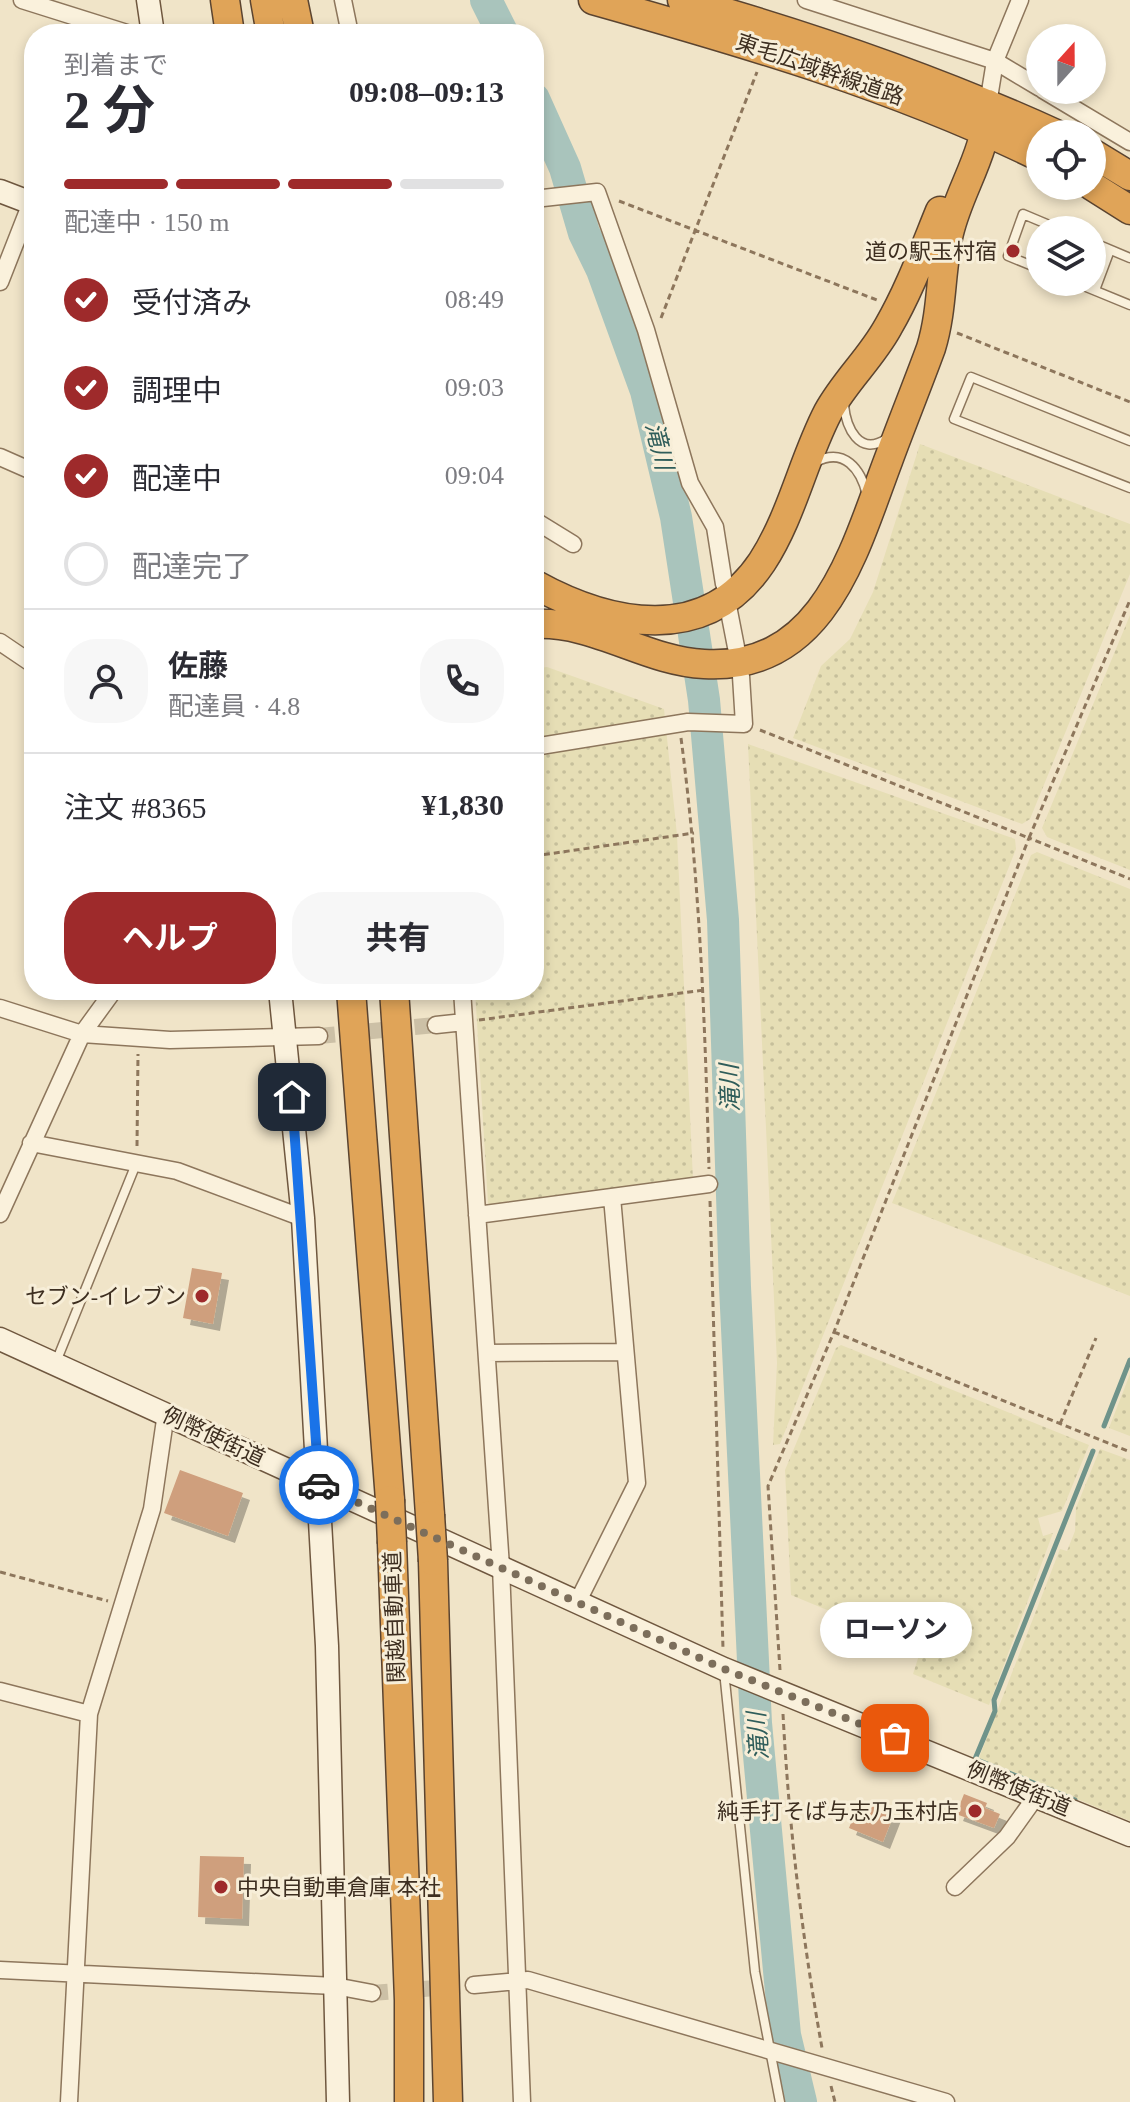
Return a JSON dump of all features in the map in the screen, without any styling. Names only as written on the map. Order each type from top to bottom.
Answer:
[{"type":"highway","points":[[225,0],[229,24]]},
{"type":"highway","points":[[265,0],[269,24]]},
{"type":"highway","points":[[293,0],[298,24]]},
{"type":"highway","name":"東毛広域幹線道路","points":[[593,0],[766,49],[983,122],[1026,129]]},
{"type":"highway","name":"東毛広域幹線道路","points":[[682,0],[775,26],[983,122],[1026,148]]},
{"type":"highway","points":[[544,589],[587,608],[624,619],[658,622],[701,612],[725,598],[761,563],[822,426],[843,387],[888,328],[983,122]]},
{"type":"highway","points":[[544,625],[576,627],[662,657],[705,665],[738,662],[778,649],[820,613],[848,566],[940,320],[950,228],[983,122]]},
{"type":"highway","points":[[1106,161],[1130,176]]},
{"type":"highway","points":[[1106,195],[1130,210]]},
{"type":"highway","name":"関越自動車道","points":[[352,1000],[390,1500],[408,1984],[409,2102]]},
{"type":"highway","name":"関越自動車道","points":[[395,1000],[404,1095],[433,1561],[448,2102]]},
{"type":"highway","points":[[404,1095],[407,1000]]},
{"type":"main road","points":[[148,0],[152,24]]},
{"type":"main road","points":[[0,191],[24,200]]},
{"type":"main road","points":[[281,1000],[303,1218],[327,1646],[338,2102]]},
{"type":"main road","name":"例幣使街道","points":[[0,1339],[728,1671],[1130,1835]]},
{"type":"street","points":[[22,0],[98,24]]},
{"type":"street","points":[[343,0],[348,24]]},
{"type":"street","points":[[806,0],[995,61],[1026,80]]},
{"type":"street","points":[[983,122],[995,61],[1020,0]]},
{"type":"street","points":[[1066,104],[1130,142]]},
{"type":"street","points":[[544,198],[594,193],[646,330],[690,483],[715,527],[738,662],[744,724],[688,722],[544,745]]},
{"type":"street","points":[[0,282],[24,225]]},
{"type":"street","points":[[0,457],[24,468]]},
{"type":"street","points":[[544,526],[573,544]]},
{"type":"street","points":[[0,642],[24,658]]},
{"type":"street","points":[[0,1214],[82,1034],[107,1000]]},
{"type":"street","points":[[463,1000],[501,1567],[522,2102]]},
{"type":"street","points":[[0,1008],[82,1034],[138,1038],[319,1036]]},
{"type":"street","points":[[436,1025],[464,1022]]},
{"type":"street","points":[[31,1143],[177,1171],[303,1218]]},
{"type":"street","points":[[477,1215],[709,1184]]},
{"type":"street","points":[[577,1603],[637,1483],[612,1197]]},
{"type":"street","points":[[487,1353],[625,1352]]},
{"type":"street","points":[[69,2102],[89,1714],[152,1509],[166,1413]]},
{"type":"street","points":[[0,1691],[89,1714]]},
{"type":"street","points":[[955,1887],[1007,1837],[1037,1795]]},
{"type":"street","points":[[0,1970],[335,1986],[372,1993]]},
{"type":"street","points":[[474,1985],[528,1980],[946,2102]]},
{"type":"lane","points":[[1026,263],[1008,256],[1023,214],[1028,216]]},
{"type":"lane","points":[[1106,248],[1130,258]]},
{"type":"lane","points":[[1106,261],[1110,250]]},
{"type":"lane","points":[[1106,295],[1130,305]]},
{"type":"lane","points":[[1130,441],[971,377],[954,419],[1130,488]]},
{"type":"lane","points":[[843,387],[846,424],[858,441],[881,443],[905,418]]},
{"type":"lane","points":[[803,473],[828,457],[850,461],[858,469],[870,510]]},
{"type":"lane","points":[[56,1363],[136,1162]]},
{"type":"lane","points":[[728,1671],[746,1900],[780,2102]]},
{"type":"path","points":[[646,330],[660,321],[766,49]]},
{"type":"path","points":[[594,193],[888,305]]},
{"type":"path","points":[[950,330],[1130,402]]},
{"type":"path","points":[[835,2102],[823,2066],[802,1937],[778,1690],[768,1486],[834,1332],[1029,838],[1130,600]]},
{"type":"path","points":[[744,724],[1130,879]]},
{"type":"path","points":[[544,855],[694,833]]},
{"type":"path","points":[[464,1022],[704,990]]},
{"type":"path","points":[[136,1162],[138,1038]]},
{"type":"path","points":[[834,1332],[1130,1452]]},
{"type":"path","points":[[1060,1424],[1096,1338]]},
{"type":"path","points":[[0,1572],[124,1605]]},
{"type":"shaded area","points":[[920,444],[1130,524],[1130,574],[1030,819],[1022,824],[793,738],[821,666],[850,639],[873,592]]},
{"type":"shaded area","points":[[1130,615],[1130,870],[1047,837],[1042,828]]},
{"type":"shaded area","points":[[544,667],[664,709],[677,835],[693,1180],[494,1208],[488,1203],[476,1000],[544,1000]]},
{"type":"shaded area","points":[[748,744],[1015,839],[1016,849],[780,1444],[773,1445],[777,1363]]},
{"type":"shaded area","points":[[1037,852],[1130,889],[1130,1296],[892,1203],[1031,855]]},
{"type":"shaded area","points":[[841,1345],[1089,1445],[1062,1511],[1038,1518],[1043,1536],[1053,1533],[989,1705],[913,1674],[921,1649],[791,1595],[785,1470],[836,1348]]},
{"type":"shaded area","points":[[1130,1374],[1130,1436],[1109,1428]]},
{"type":"shaded area","points":[[1100,1449],[1130,1460],[1130,1821],[979,1758],[1060,1549],[1067,1551],[1075,1531],[1076,1508]]},
{"type":"building","name":"セブン-イレブン","points":[[192,1268],[222,1273],[213,1324],[183,1318]]},
{"type":"building","points":[[180,1470],[243,1493],[228,1536],[164,1513]]},
{"type":"building","name":"純手打そば与志乃玉村店","points":[[964,1794],[987,1803],[985,1808],[1000,1814],[994,1828],[956,1814]]},
{"type":"building","points":[[860,1800],[894,1814],[883,1842],[849,1828]]},
{"type":"building","name":"中央自動車倉庫 本社","points":[[200,1856],[244,1857],[242,1919],[198,1917]]},
{"type":"waterway","name":"滝川","points":[[486,0],[498,24]]},
{"type":"waterway","name":"滝川","points":[[544,121],[565,168],[584,233],[602,270],[646,391],[676,517],[704,700],[723,920],[735,1287],[756,1723],[785,2035],[801,2102]]},
{"type":"waterway","points":[[1104,1426],[1130,1360]]},
{"type":"waterway","points":[[1075,1800],[975,1759],[995,1711],[994,1700],[1093,1451]]},
{"type":"tunnel","points":[[319,1036],[436,1025]]},
{"type":"tunnel","points":[[372,1993],[474,1985]]},
{"type":"way so far","points":[[319,1485],[724,1669],[895,1738]]},
{"type":"place","name":"道の駅玉村宿","points":[[1013,251]]},
{"type":"place","name":"セブン-イレブン","points":[[202,1296]]},
{"type":"place","name":"ローソン","points":[[895,1738]]},
{"type":"place","name":"純手打そば与志乃玉村店","points":[[975,1811]]},
{"type":"place","name":"中央自動車倉庫 本社","points":[[221,1887]]},
{"type":"route","points":[[292,1097],[303,1218],[319,1485]]}]
